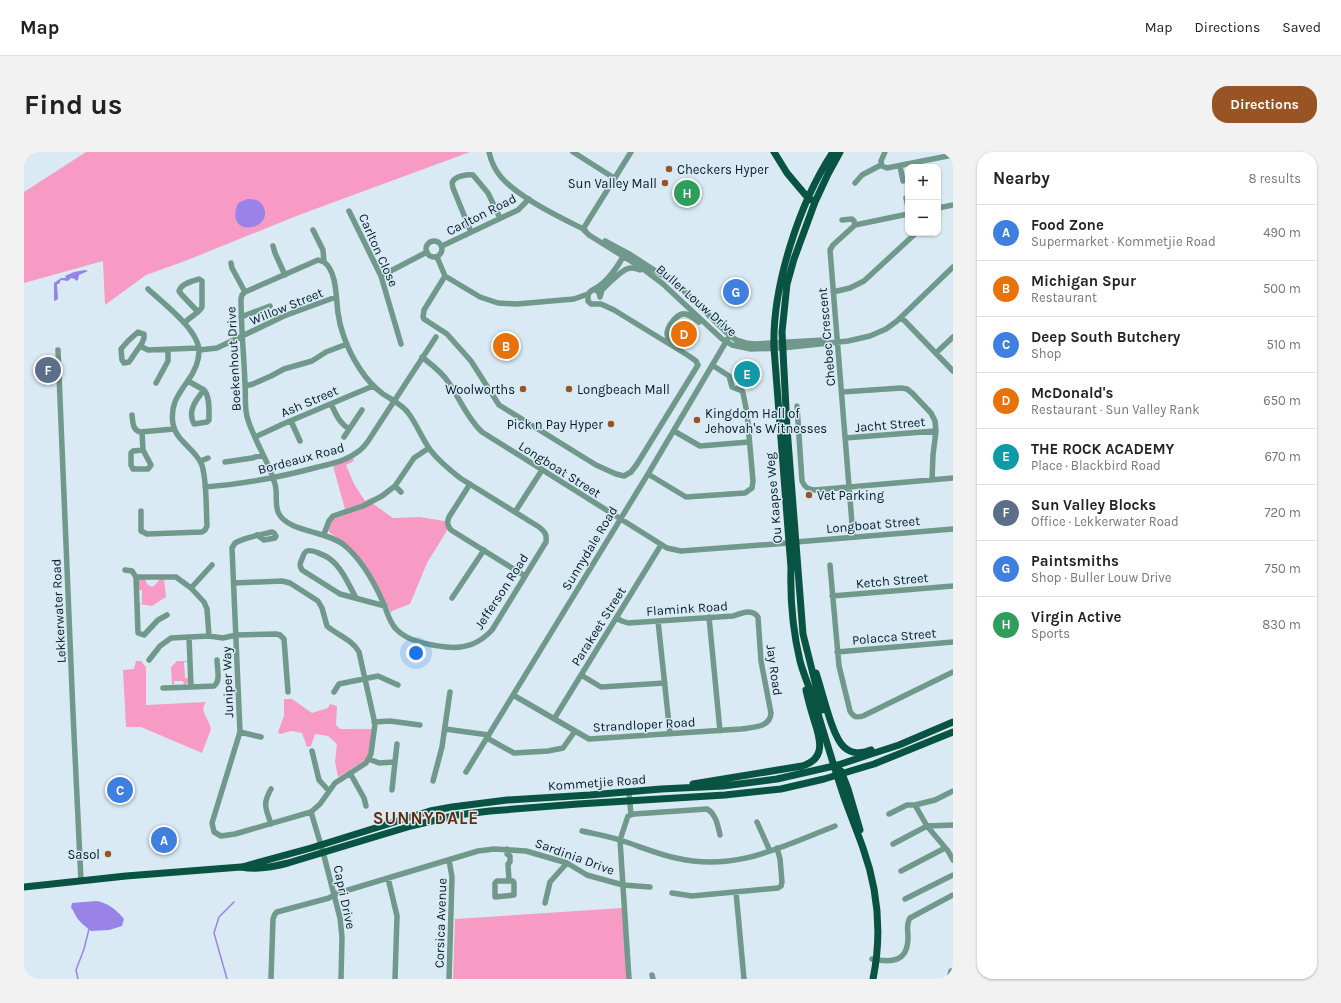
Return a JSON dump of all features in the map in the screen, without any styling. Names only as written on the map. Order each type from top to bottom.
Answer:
[{"type":"main road","points":[[774,152],[787,173],[808,198],[815,202]]},
{"type":"main road","name":"Ou Kaapse Weg","points":[[832,152],[808,198],[787,256],[781,279],[775,319],[792,542],[803,634],[836,765],[839,775],[848,789],[872,878],[875,896],[874,959]]},
{"type":"main road","name":"Ou Kaapse Weg","points":[[778,345],[783,322],[788,284],[794,259],[815,202],[840,152]]},
{"type":"main road","name":"Ou Kaapse Weg","points":[[792,542],[791,595],[795,633],[801,662],[836,765]]},
{"type":"main road","points":[[807,651],[814,665],[838,738],[841,744],[847,749],[854,752],[866,752],[913,735],[931,731]]},
{"type":"main road","points":[[661,789],[802,766],[814,760],[818,753],[820,740],[806,691],[801,662]]},
{"type":"main road","name":"Kommetjie Road","points":[[24,887],[126,876],[241,867],[430,811],[452,807],[502,800],[722,786],[777,779],[836,765],[884,750],[953,722]]},
{"type":"main road","name":"Kommetjie Road","points":[[241,867],[253,869],[288,863],[442,817],[502,810],[752,793],[781,789],[839,775],[874,764],[953,732]]},
{"type":"main road","points":[[868,979],[874,959]]},
{"type":"main road","points":[[873,979],[874,959]]},
{"type":"street","points":[[24,157],[30,152]]},
{"type":"street","name":"Buller Louw Drive","points":[[489,152],[491,160],[500,176],[511,187],[621,250],[626,256],[675,294],[725,342],[744,348],[822,340],[835,342],[858,340],[870,336],[886,329],[901,317],[953,267]]},
{"type":"street","points":[[573,152],[614,178]]},
{"type":"street","points":[[583,229],[631,152]]},
{"type":"street","points":[[881,164],[885,152]]},
{"type":"street","points":[[926,164],[953,157]]},
{"type":"street","points":[[881,164],[887,168],[905,166]]},
{"type":"street","points":[[855,183],[862,174],[881,164]]},
{"type":"street","points":[[900,166],[903,181]]},
{"type":"street","points":[[471,232],[453,188],[452,184],[455,179],[466,175],[473,176],[488,193],[500,218]]},
{"type":"street","name":"Carlton Road","points":[[442,246],[518,210],[530,199]]},
{"type":"street","points":[[941,207],[953,205]]},
{"type":"street","name":"Carlton Close","points":[[349,211],[381,276],[401,344]]},
{"type":"street","points":[[842,220],[852,219],[855,225],[905,215]]},
{"type":"street","name":"Chebec Crescent","points":[[853,536],[842,392],[835,342],[830,250],[834,244],[855,225]]},
{"type":"street","name":"Buller Louw Drive","points":[[583,229],[589,235],[681,288],[736,340],[746,343],[778,345]]},
{"type":"street","points":[[313,230],[323,250],[324,262],[331,269],[340,322],[347,344],[363,374],[372,386],[394,401]]},
{"type":"street","points":[[833,292],[850,288],[864,281],[913,236]]},
{"type":"street","points":[[431,239],[439,242],[442,246],[442,251],[437,257],[430,256],[427,252],[427,247],[431,239]]},
{"type":"street","points":[[273,246],[275,254],[285,275]]},
{"type":"street","points":[[381,276],[427,252]]},
{"type":"street","points":[[610,282],[622,267],[626,256]]},
{"type":"street","points":[[437,257],[445,276],[480,297],[498,303],[517,304],[574,299],[588,294],[590,290],[598,287],[609,276],[626,256]]},
{"type":"street","name":"Boekenhout Drive","points":[[273,479],[246,414],[242,295],[245,292],[318,260],[324,262]]},
{"type":"street","points":[[231,263],[232,268],[245,292]]},
{"type":"street","points":[[592,303],[598,301],[602,290],[623,270],[630,268],[639,269],[675,294]]},
{"type":"street","points":[[445,276],[424,310],[424,320],[447,334],[471,361],[498,405],[596,465],[624,476],[631,472],[637,464],[698,365],[696,360],[614,310],[602,304],[574,299]]},
{"type":"street","points":[[184,323],[198,312],[202,307],[202,281],[199,279],[183,286],[179,291],[198,312]]},
{"type":"street","points":[[141,511],[141,529],[142,532],[146,534],[203,532],[207,526],[205,487],[201,461],[193,451],[182,442],[174,428],[172,414],[178,394],[194,370],[199,349],[184,323],[148,289]]},
{"type":"street","points":[[594,289],[598,291],[600,296],[614,310]]},
{"type":"street","points":[[588,294],[587,299],[592,303]]},
{"type":"street","name":"Willow Street","points":[[140,346],[148,350],[217,348],[284,316],[293,314],[336,297]]},
{"type":"street","points":[[242,317],[270,306]]},
{"type":"street","points":[[656,335],[662,334],[674,320],[684,314],[692,316],[714,333]]},
{"type":"street","points":[[901,317],[953,371]]},
{"type":"street","points":[[668,328],[668,338],[671,344]]},
{"type":"street","points":[[138,332],[141,332],[145,336],[140,346],[129,362],[122,362],[121,349],[138,332]]},
{"type":"street","name":"Sunnydale Road","points":[[466,772],[674,431],[730,335]]},
{"type":"street","name":"Bordeaux Road","points":[[205,487],[273,479],[332,464],[356,454],[367,443],[436,337]]},
{"type":"street","points":[[936,353],[953,337]]},
{"type":"street","points":[[246,386],[284,369],[312,361],[326,352],[347,344]]},
{"type":"street","name":"Lekkerwater Road","points":[[58,350],[81,881]]},
{"type":"street","points":[[156,383],[168,361],[168,350]]},
{"type":"street","name":"Longboat Street","points":[[422,357],[441,372],[450,384],[471,420],[482,432],[670,550],[681,552],[853,536],[953,529]]},
{"type":"street","points":[[648,474],[686,497],[745,493],[753,486],[747,413],[743,393],[742,391],[732,387],[728,376],[712,364]]},
{"type":"street","points":[[188,381],[204,390],[208,397],[209,420],[194,424],[191,417],[192,409],[204,390]]},
{"type":"street","name":"Ash Street","points":[[255,437],[316,409],[372,386]]},
{"type":"street","points":[[842,392],[895,388],[907,389],[912,393],[931,413],[935,421],[936,431],[932,480]]},
{"type":"street","name":"Jefferson Road","points":[[273,479],[278,511],[282,518],[296,526],[324,534],[339,541],[353,554],[376,588],[395,628],[407,636],[429,645],[455,648],[467,647],[483,639],[492,630],[546,542],[544,531],[450,470],[429,448],[410,414],[394,401]]},
{"type":"street","points":[[331,404],[341,424],[349,429]]},
{"type":"street","points":[[797,406],[802,481],[806,488],[811,490],[953,478]]},
{"type":"street","points":[[344,437],[362,410]]},
{"type":"street","points":[[132,415],[134,428],[142,432],[174,428]]},
{"type":"street","points":[[291,421],[300,441]]},
{"type":"street","points":[[674,431],[698,445],[749,442]]},
{"type":"street","name":"Jacht Street","points":[[845,438],[936,431]]},
{"type":"street","points":[[142,432],[143,450]]},
{"type":"street","points":[[324,534],[329,520],[335,514],[370,503],[382,496],[395,486],[414,458],[429,448]]},
{"type":"street","points":[[225,462],[263,455]]},
{"type":"street","points":[[201,461],[208,458]]},
{"type":"street","points":[[515,512],[542,470]]},
{"type":"street","points":[[470,484],[450,517],[448,524],[451,530],[525,576]]},
{"type":"street","points":[[395,486],[401,492]]},
{"type":"street","name":"Juniper Way","points":[[257,535],[242,539],[233,544],[232,549],[240,732],[212,823],[214,832],[220,836],[235,834],[272,824]]},
{"type":"street","name":"Parakeet Street","points":[[554,719],[661,545]]},
{"type":"street","points":[[452,598],[484,550]]},
{"type":"street","points":[[356,598],[347,581],[331,560],[311,551],[305,552],[300,563],[302,570],[340,594],[385,606]]},
{"type":"street","points":[[191,588],[212,565]]},
{"type":"street","points":[[830,565],[840,674],[850,711],[853,716],[857,718],[883,707],[953,672]]},
{"type":"street","points":[[125,570],[132,571],[136,577],[138,634],[144,634],[158,620],[167,615]]},
{"type":"street","points":[[136,577],[176,577],[191,588],[204,602],[207,609],[209,636]]},
{"type":"street","points":[[234,583],[284,581],[294,585],[317,600],[321,605],[327,626],[351,642],[358,650],[374,722],[373,746],[369,759],[366,763],[338,780],[318,807],[311,812],[272,824],[265,804],[266,798],[271,789]]},
{"type":"street","name":"Ketch Street","points":[[832,596],[953,586]]},
{"type":"street","name":"Flamink Road","points":[[616,618],[628,623],[733,616],[751,611],[758,617]]},
{"type":"street","points":[[709,617],[720,731]]},
{"type":"street","name":"Jay Road","points":[[758,617],[761,661],[771,713],[769,721],[765,725]]},
{"type":"street","points":[[658,621],[670,734]]},
{"type":"street","points":[[149,660],[168,639],[172,638],[209,636],[223,638],[236,635],[276,634],[284,638],[288,692]]},
{"type":"street","points":[[189,637],[191,687]]},
{"type":"street","name":"Polacca Street","points":[[837,652],[953,642]]},
{"type":"street","points":[[164,688],[214,686],[218,681],[217,660]]},
{"type":"street","points":[[581,675],[601,687],[665,683]]},
{"type":"street","points":[[334,692],[339,684],[381,676],[398,685]]},
{"type":"street","points":[[433,780],[441,755],[450,692]]},
{"type":"street","name":"Strandloper Road","points":[[513,695],[587,738],[592,739],[720,731],[765,725]]},
{"type":"street","points":[[374,722],[390,721],[420,725]]},
{"type":"street","points":[[445,729],[488,737],[513,753],[548,751],[563,748],[575,731]]},
{"type":"street","points":[[240,732],[261,737]]},
{"type":"street","points":[[392,790],[397,744]]},
{"type":"street","points":[[312,751],[319,780],[329,791]]},
{"type":"street","points":[[369,759],[379,763],[395,762]]},
{"type":"street","points":[[350,773],[364,798],[366,806]]},
{"type":"street","points":[[889,814],[907,805],[915,805],[935,800],[953,791]]},
{"type":"street","points":[[629,792],[631,815]]},
{"type":"street","points":[[915,805],[926,826],[953,860]]},
{"type":"street","points":[[629,979],[620,840],[626,820],[631,815],[707,810],[715,817],[720,835]]},
{"type":"street","name":"Capri Drive","points":[[311,812],[340,918],[342,937],[340,979]]},
{"type":"street","points":[[757,822],[770,851]]},
{"type":"street","points":[[893,844],[926,826],[953,825]]},
{"type":"street","points":[[582,831],[620,840],[668,856],[702,862],[733,861],[757,856],[835,826]]},
{"type":"street","points":[[672,893],[692,896],[776,889],[781,886],[782,882],[780,859],[777,848]]},
{"type":"street","points":[[901,871],[945,848]]},
{"type":"street","name":"Sardinia Drive","points":[[449,860],[478,850],[507,852],[526,850],[567,863],[590,876],[623,885],[650,887]]},
{"type":"street","points":[[507,852],[510,856],[510,862],[508,864],[509,881]]},
{"type":"street","name":"Corsica Avenue","points":[[388,878],[449,860],[452,871],[449,979]]},
{"type":"street","points":[[545,903],[550,882],[567,863]]},
{"type":"street","points":[[905,899],[953,875]]},
{"type":"street","points":[[272,979],[273,919],[277,912],[330,898],[334,894],[388,878],[397,916],[395,979]]},
{"type":"street","points":[[736,892],[744,979]]},
{"type":"street","points":[[874,959],[891,961],[900,958],[905,952],[907,946],[907,925],[910,918],[953,895]]},
{"type":"street","points":[[949,979],[951,971]]},
{"type":"shaded area","points":[[86,152],[470,152],[299,215],[185,261],[146,275],[105,305],[103,261],[24,283],[24,192]]},
{"type":"shaded area","points":[[247,199],[260,202],[263,206],[265,214],[262,221],[257,225],[243,227],[237,222],[235,215],[238,203]]},
{"type":"shaded area","points":[[85,270],[88,271],[79,275],[78,280],[76,281],[75,279],[71,278],[68,281],[61,280],[59,284],[57,284],[58,299],[55,301],[54,300],[54,283],[61,278],[66,278],[65,276],[74,272]]},
{"type":"shaded area","points":[[353,458],[354,461],[346,465],[354,484],[365,501],[373,497],[373,499],[345,509],[333,466]]},
{"type":"shaded area","points":[[372,503],[393,518],[420,517],[444,521],[446,522],[448,529],[427,563],[410,604],[392,611],[391,613],[383,596],[341,540],[328,530],[332,519]]},
{"type":"shaded area","points":[[164,578],[166,597],[152,606],[140,604],[139,608],[139,604],[142,603],[142,590],[138,590],[137,581],[139,579],[145,579],[147,584],[152,587],[160,579]]},
{"type":"shaded area","points":[[136,661],[141,661],[146,667],[146,705],[206,702],[204,711],[211,729],[202,753],[141,727],[126,727],[123,670],[134,669]]},
{"type":"shaded area","points":[[177,661],[188,661],[184,662],[185,678],[189,678],[188,683],[184,685],[183,681],[174,681],[174,685],[172,684],[171,667]]},
{"type":"shaded area","points":[[284,699],[292,699],[312,713],[328,708],[330,704],[337,706],[336,725],[340,729],[372,729],[369,754],[364,761],[338,777],[335,762],[337,744],[328,736],[315,734],[311,746],[307,747],[302,733],[291,731],[280,734],[278,732],[284,716]]},
{"type":"shaded area","points":[[97,901],[112,907],[124,919],[122,926],[109,930],[91,931],[79,920],[71,908],[72,903]]},
{"type":"shaded area","points":[[622,908],[628,979],[453,979],[455,919]]},
{"type":"waterway","points":[[227,979],[214,933],[219,917],[234,902]]},
{"type":"waterway","points":[[78,979],[76,970],[84,949],[89,929]]},
{"type":"place","name":"Checkers Hyper","points":[[669,169]]},
{"type":"place","name":"Sun Valley Mall","points":[[665,183]]},
{"type":"place","name":"Virgin Active","points":[[687,193]]},
{"type":"place","name":"Paintsmiths","points":[[736,292]]},
{"type":"place","name":"McDonald's","points":[[684,334]]},
{"type":"place","name":"Michigan Spur","points":[[506,346]]},
{"type":"place","name":"Sun Valley Blocks","points":[[48,370]]},
{"type":"place","name":"THE ROCK ACADEMY","points":[[747,374]]},
{"type":"place","name":"Woolworths","points":[[523,389]]},
{"type":"place","name":"Longbeach Mall","points":[[569,389]]},
{"type":"place","name":"Kingdom Hall of Jehovah's Witnesses","points":[[697,420]]},
{"type":"place","name":"Pick n Pay Hyper","points":[[611,424]]},
{"type":"place","name":"Vet Parking","points":[[809,495]]},
{"type":"place","name":"Deep South Butchery","points":[[120,790]]},
{"type":"place","name":"Food Zone","points":[[164,840]]},
{"type":"place","name":"Sasol","points":[[108,854]]},
{"type":"district","name":"SUNNYDALE","points":[[426,818]]}]
